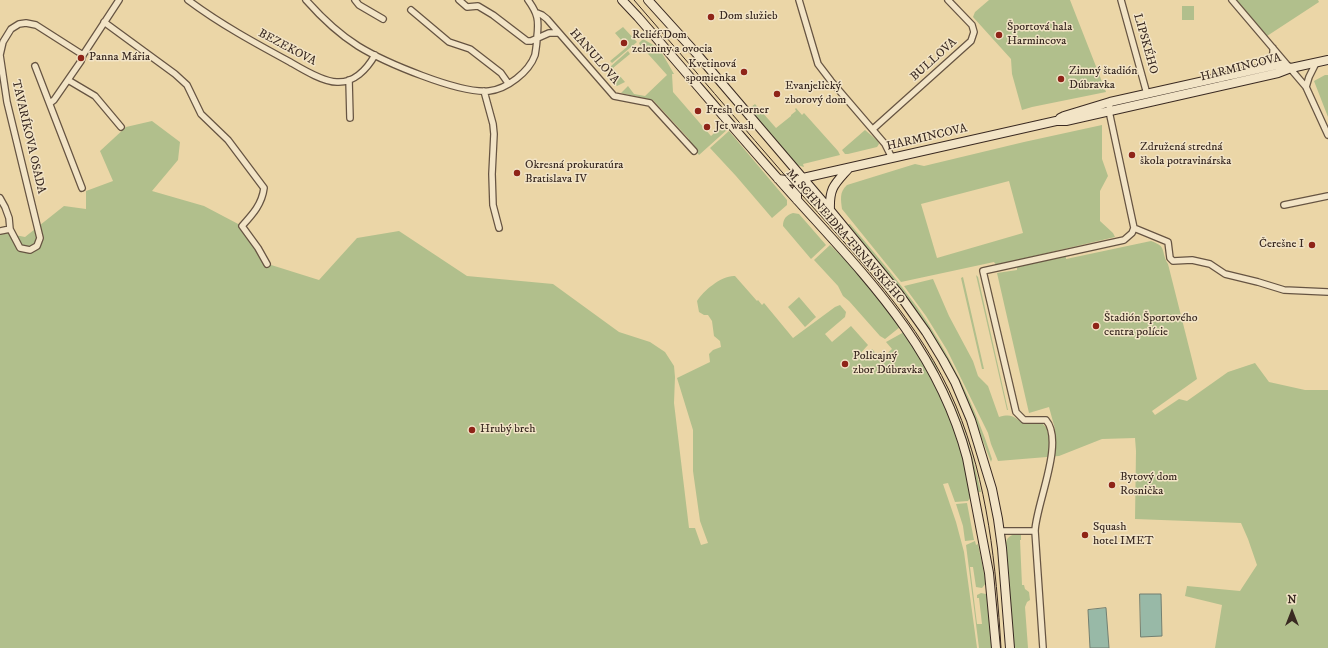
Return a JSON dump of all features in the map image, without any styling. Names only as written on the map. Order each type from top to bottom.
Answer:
[{"type":"main road","name":"M. SCHNEIDRA TRNAVSKÉHO","points":[[622,0],[778,179],[871,282],[906,326],[927,360],[951,409],[963,442],[976,501],[992,590],[996,648]]},
{"type":"main road","name":"M. SCHNEIDRA TRNAVSKÉHO","points":[[648,0],[696,53],[803,178],[899,294],[926,332],[943,360],[965,404],[977,437],[992,489],[1000,531],[1010,648]]},
{"type":"main road","name":"HARMINCOVA","points":[[778,179],[795,181],[1056,121],[1066,121],[1278,73],[1291,68],[1328,60]]},
{"type":"main road","name":"HARMINCOVA","points":[[1056,121],[1064,116],[1110,102],[1276,65],[1291,68]]},
{"type":"main road","points":[[830,210],[831,191],[836,182],[849,168]]},
{"type":"main road","points":[[797,200],[797,189],[803,178]]},
{"type":"street","points":[[50,103],[54,100],[81,61],[83,55],[119,0]]},
{"type":"street","name":"BEZEKOVA","points":[[188,0],[239,35],[311,73],[333,82],[349,80]]},
{"type":"street","points":[[306,0],[328,22],[358,46],[375,55],[396,65],[453,85],[472,90],[484,91],[494,90],[525,72],[535,52],[539,27],[537,13]]},
{"type":"street","points":[[355,0],[359,5],[383,19]]},
{"type":"street","points":[[459,0],[467,7],[478,6],[493,15],[526,40],[531,41],[549,33],[558,33]]},
{"type":"street","name":"HANULOVA","points":[[528,0],[537,13],[542,15],[614,96],[650,103],[694,151]]},
{"type":"street","points":[[799,0],[818,64],[885,144],[892,158]]},
{"type":"street","name":"BULLOVA","points":[[873,129],[971,41],[974,32],[972,25],[948,0]]},
{"type":"street","name":"LIPSKÉHO","points":[[1121,0],[1147,94]]},
{"type":"street","points":[[1232,0],[1306,87],[1328,135]]},
{"type":"street","points":[[412,10],[449,42],[470,49],[501,73],[508,83]]},
{"type":"street","points":[[104,22],[175,74],[187,85],[201,114],[228,140],[264,188],[263,198],[242,226],[258,248],[267,264]]},
{"type":"street","name":"TAVARÍKOVA OSADA","points":[[0,198],[7,213],[10,228],[20,248],[30,250],[37,246],[40,238],[7,102],[0,55],[3,42],[14,26],[32,23],[83,55]]},
{"type":"street","points":[[1262,68],[1274,55],[1274,48]]},
{"type":"street","points":[[350,118],[349,80],[363,71],[375,55]]},
{"type":"street","points":[[1306,87],[1308,77],[1316,63]]},
{"type":"street","name":"TAVARÍKOVA OSADA","points":[[35,66],[82,188]]},
{"type":"street","points":[[68,80],[95,96],[121,127]]},
{"type":"street","points":[[484,91],[493,124],[494,134],[491,161],[492,182],[494,205],[499,228]]},
{"type":"street","points":[[1043,648],[1035,531],[1036,518],[1052,458],[1053,442],[1049,425],[1046,420],[1024,420],[1016,412],[983,271],[1124,240],[1132,233],[1134,228],[1109,111],[1110,102]]},
{"type":"street","points":[[1284,205],[1328,196]]},
{"type":"street","points":[[0,231],[10,228]]},
{"type":"street","points":[[1134,228],[1168,242],[1170,258],[1173,261],[1192,260],[1210,264],[1225,274],[1284,290],[1328,292]]},
{"type":"street","points":[[1000,531],[1035,531]]},
{"type":"green space","points":[[989,0],[1070,0],[1106,92],[1022,110],[1012,74],[1011,59],[973,17],[975,12]]},
{"type":"green space","points":[[1236,0],[1318,0],[1319,2],[1267,36]]},
{"type":"green space","points":[[1182,6],[1194,6],[1194,20],[1182,20]]},
{"type":"green space","points":[[623,27],[637,42],[612,63],[610,61],[627,47],[615,33]]},
{"type":"green space","points":[[643,39],[657,47],[663,55],[674,74],[672,74],[673,92],[711,136],[722,126],[717,121],[728,129],[699,155],[688,142],[689,139],[653,100],[621,93],[628,86],[634,94],[645,96],[667,75],[640,45],[639,43]]},
{"type":"green space","points":[[628,51],[630,54],[613,68],[625,82],[617,86],[615,84],[617,81],[610,71],[610,67]]},
{"type":"green space","points":[[1328,75],[1328,117],[1314,81]]},
{"type":"green space","points":[[755,104],[776,128],[796,111],[796,108],[802,115],[804,113],[840,155],[803,164],[804,167],[797,165],[750,111],[751,107]]},
{"type":"green space","points":[[152,121],[180,142],[178,160],[152,191],[204,206],[242,226],[268,264],[319,280],[357,238],[399,231],[467,276],[553,284],[619,332],[650,342],[665,352],[674,366],[674,403],[689,528],[695,528],[701,545],[708,543],[700,521],[693,471],[693,430],[677,378],[710,362],[709,354],[713,350],[721,347],[720,341],[714,336],[712,321],[708,315],[704,315],[699,312],[697,301],[704,293],[713,284],[724,278],[735,276],[757,301],[758,300],[762,305],[764,303],[793,338],[835,307],[840,305],[846,312],[845,317],[825,334],[832,342],[851,326],[868,345],[858,356],[861,359],[872,349],[881,359],[892,349],[886,342],[904,332],[928,370],[948,411],[962,454],[970,498],[968,501],[955,502],[948,483],[943,484],[956,522],[964,552],[977,648],[0,648],[0,232],[25,237],[64,206],[86,209],[86,191],[113,181],[100,151],[126,127]]},
{"type":"green space","points":[[1102,125],[1102,159],[1108,176],[1100,191],[1100,221],[1113,233],[1115,237],[996,265],[994,262],[901,282],[842,209],[842,193],[847,185],[915,164],[924,166]],"holes":[[[1009,181],[1023,233],[937,258],[921,204]]]},
{"type":"green space","points":[[865,130],[878,141],[879,144],[877,147],[845,154],[842,150]]},
{"type":"green space","points":[[729,131],[787,200],[787,205],[772,218],[710,148]]},
{"type":"green space","points":[[793,213],[799,214],[826,245],[811,259],[783,226],[786,217]]},
{"type":"green space","points":[[848,224],[850,224],[876,254],[901,286],[917,307],[940,343],[960,380],[978,419],[992,459],[991,462],[967,400],[902,292]]},
{"type":"green space","points":[[1151,241],[1162,247],[1168,264],[1197,379],[1152,411],[1155,415],[1179,399],[1187,401],[1228,372],[1255,363],[1269,382],[1305,390],[1328,390],[1328,648],[1215,648],[1222,605],[1185,596],[1187,586],[1240,591],[1257,565],[1241,523],[1135,519],[1135,438],[1102,439],[1059,456],[998,461],[988,433],[947,350],[926,316],[904,286],[933,279],[949,316],[973,361],[978,376],[988,386],[999,417],[1012,416],[1023,422],[1043,424],[1049,431],[1055,429],[1049,407],[1029,413],[997,273],[1017,270],[1017,267],[1066,256],[1066,259]]},
{"type":"green space","points":[[830,245],[867,284],[900,327],[885,339],[880,336],[843,296],[838,286],[814,260]]},
{"type":"green space","points":[[976,275],[978,277],[1008,410],[1007,410]]},
{"type":"green space","points":[[963,277],[984,369],[982,369],[961,278]]},
{"type":"green space","points":[[799,297],[816,317],[805,327],[788,307]]},
{"type":"green space","points":[[928,355],[935,364],[954,404],[959,418],[969,447],[974,462],[981,492],[978,492],[968,446],[960,421],[943,383]]},
{"type":"green space","points":[[967,503],[974,540],[965,541],[963,526],[956,504]]},
{"type":"green space","points":[[1021,534],[1022,585],[1024,585],[1025,589],[1029,592],[1030,600],[1027,602],[1025,607],[1028,648],[1013,648],[1006,543],[1009,537]]},
{"type":"green space","points":[[975,541],[976,545],[978,544],[986,583],[982,588],[976,587],[973,567],[970,567],[977,624],[982,624],[979,598],[977,598],[977,595],[981,593],[986,594],[988,596],[992,648],[979,648],[966,545]]},
{"type":"shaded area","points":[[1140,594],[1161,594],[1162,636],[1141,637]]},
{"type":"shaded area","points":[[1106,608],[1109,648],[1090,648],[1088,610]]},
{"type":"tram line","points":[[634,0],[885,290],[925,346],[956,406],[976,465],[989,525],[1001,648]]},
{"type":"place","name":"Dom služieb","points":[[711,17]]},
{"type":"place","name":"Športová hala Harmincova","points":[[999,35]]},
{"type":"place","name":"Reliéf Dom zeleniny a ovocia","points":[[624,43]]},
{"type":"place","name":"Panna Mária","points":[[81,58]]},
{"type":"place","name":"Kvetinová spomienka","points":[[744,72]]},
{"type":"place","name":"Zimný štadión Dúbravka","points":[[1061,79]]},
{"type":"place","name":"Evanjelický zborový dom","points":[[777,94]]},
{"type":"place","name":"Fresh Corner","points":[[698,111]]},
{"type":"place","name":"Jet wash","points":[[707,127]]},
{"type":"place","name":"Združená stredná škola potravinárska","points":[[1132,155]]},
{"type":"place","name":"Okresná prokuratúra Bratislava IV","points":[[517,173]]},
{"type":"place","name":"Čerešne I","points":[[1312,245]]},
{"type":"place","name":"Štadión Športového centra polície","points":[[1096,326]]},
{"type":"place","name":"Policajný zbor Dúbravka","points":[[845,364]]},
{"type":"place","name":"Hrubý breh","points":[[472,430]]},
{"type":"place","name":"Bytový dom Rosnička","points":[[1112,485]]},
{"type":"place","name":"Squash hotel IMET","points":[[1085,535]]}]
